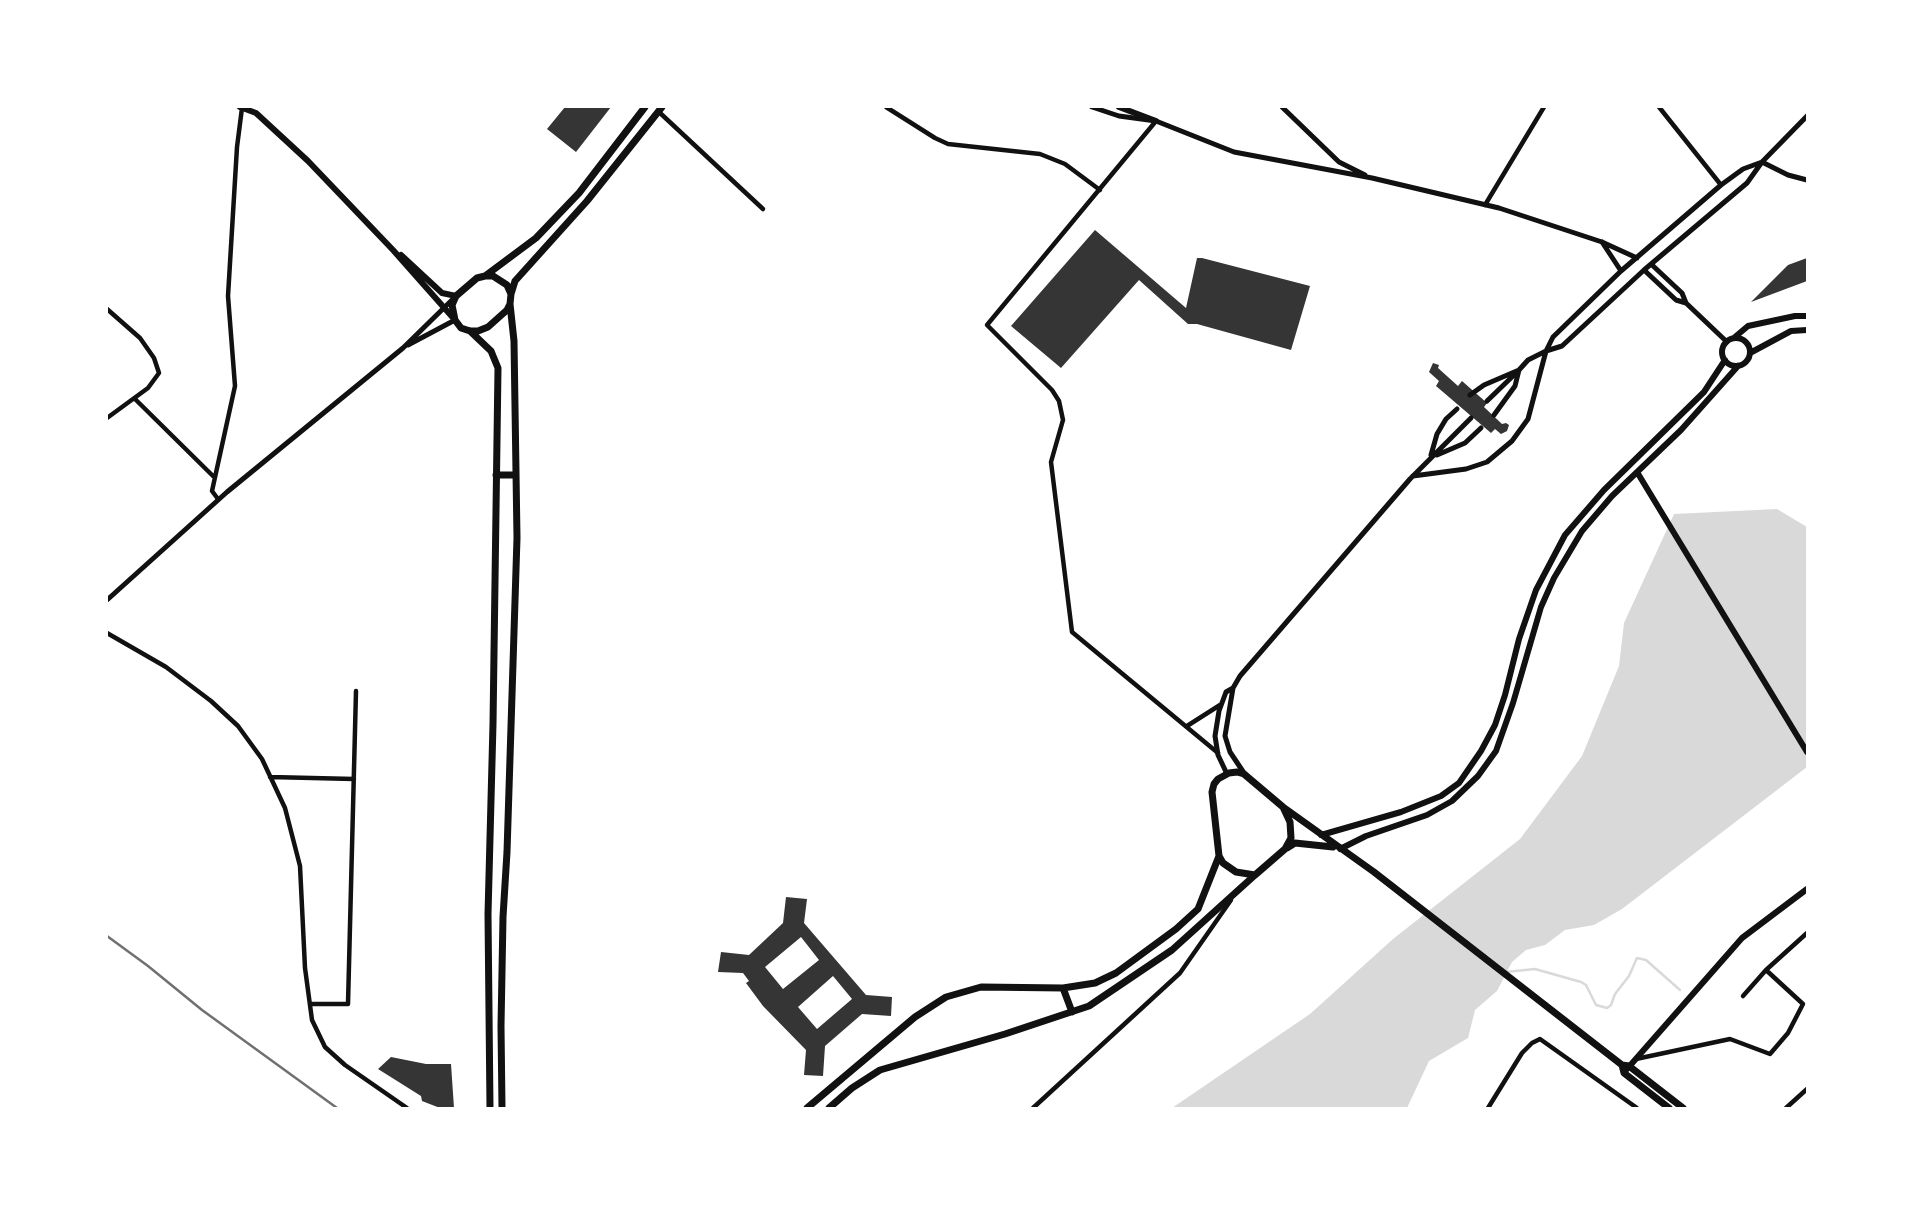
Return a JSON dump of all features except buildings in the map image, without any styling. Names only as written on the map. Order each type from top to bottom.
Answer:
[{"type":"main road","points":[[241,107],[256,113],[308,161],[393,250],[461,328],[478,331],[488,327],[510,304]]},
{"type":"main road","points":[[455,320],[452,305],[456,296],[477,278],[485,276],[536,238],[579,194],[645,107]]},
{"type":"main road","points":[[1120,107],[1156,121]]},
{"type":"main road","points":[[502,1108],[500,1026],[517,538],[511,294],[515,281],[660,109]]},
{"type":"main road","points":[[602,162],[612,169]]},
{"type":"main road","points":[[393,250],[407,259],[442,293],[456,296]]},
{"type":"main road","points":[[485,276],[502,279],[511,294]]},
{"type":"main road","points":[[1321,835],[1401,812],[1441,796],[1459,783],[1482,751],[1495,725],[1517,645],[1536,590],[1565,536],[1604,490],[1632,466],[1704,391],[1725,360],[1723,352],[1730,340],[1748,326],[1807,316]]},
{"type":"main road","points":[[470,331],[491,351],[498,368],[488,914],[490,1108]]},
{"type":"main road","points":[[830,1108],[852,1088],[880,1070],[1072,1012],[1109,994],[1172,950],[1295,842],[1339,848],[1366,835],[1427,815],[1452,801],[1478,776],[1496,751],[1514,703],[1541,607],[1582,531],[1612,496],[1681,430],[1738,366],[1746,362],[1750,354],[1791,331],[1807,331]]},
{"type":"main road","points":[[1730,340],[1745,341],[1750,354]]},
{"type":"main road","points":[[1725,360],[1738,366]]},
{"type":"main road","points":[[1632,466],[1807,752]]},
{"type":"main road","points":[[496,475],[516,475]]},
{"type":"main road","points":[[494,638],[513,637]]},
{"type":"main road","points":[[493,724],[510,724]]},
{"type":"main road","points":[[1255,875],[1236,872],[1223,863],[1219,856],[1212,792],[1214,784],[1227,774],[1244,774],[1283,807],[1374,872],[1625,1068],[1670,1108]]},
{"type":"main road","points":[[1283,807],[1291,831],[1291,838],[1285,849]]},
{"type":"main road","points":[[807,1108],[915,1017],[946,997],[981,987],[1063,988],[1095,983],[1116,973],[1176,929],[1198,909],[1219,856]]},
{"type":"main road","points":[[491,859],[507,859]]},
{"type":"main road","points":[[1625,1068],[1636,1059],[1742,938],[1807,889]]},
{"type":"main road","points":[[1063,988],[1072,1012]]},
{"type":"main road","points":[[869,1056],[880,1070]]},
{"type":"main road","points":[[1625,1068],[1683,1108]]},
{"type":"street","points":[[218,499],[212,491],[235,386],[228,296],[241,107]]},
{"type":"street","points":[[886,107],[948,144],[1040,154],[1065,164],[1100,190]]},
{"type":"street","points":[[1092,107],[1119,116],[1156,121],[1234,152],[1372,178],[1485,205],[1602,242],[1637,258]]},
{"type":"street","points":[[1282,107],[1339,162],[1372,178]]},
{"type":"street","points":[[1485,205],[1544,107]]},
{"type":"street","points":[[1659,107],[1721,186]]},
{"type":"street","points":[[660,109],[763,209]]},
{"type":"street","points":[[1487,401],[1528,360],[1562,346],[1644,270],[1747,183],[1762,162],[1807,116]]},
{"type":"street","points":[[1156,121],[987,325],[1052,390],[1059,401],[1063,420],[1051,462],[1072,632],[1218,753]]},
{"type":"street","points":[[1413,476],[1466,469],[1487,462],[1512,441],[1528,419],[1546,351],[1553,337],[1621,271],[1743,169],[1762,162],[1788,175],[1807,180]]},
{"type":"street","points":[[1602,242],[1621,271]]},
{"type":"street","points":[[1651,264],[1682,293],[1686,303]]},
{"type":"street","points":[[1644,270],[1676,300],[1686,303],[1730,340]]},
{"type":"street","points":[[107,600],[218,499],[402,348],[456,296]]},
{"type":"street","points":[[107,309],[140,338],[154,358],[159,373],[148,388],[107,418]]},
{"type":"street","points":[[402,348],[455,320]]},
{"type":"street","points":[[1471,395],[1484,385],[1519,370]]},
{"type":"street","points":[[1494,415],[1515,386],[1519,370]]},
{"type":"street","points":[[135,399],[215,478]]},
{"type":"street","points":[[1431,458],[1437,434],[1457,409]]},
{"type":"street","points":[[1244,774],[1230,752],[1225,736],[1233,688],[1240,676],[1413,476],[1471,418]]},
{"type":"street","points":[[1431,458],[1465,443],[1481,428]]},
{"type":"street","points":[[107,633],[166,667],[211,701],[238,726],[262,760],[285,808],[300,866],[305,968],[312,1020],[325,1047],[345,1065],[407,1108]]},
{"type":"street","points":[[1517,645],[1529,648]]},
{"type":"street","points":[[1227,774],[1218,753],[1215,736],[1220,705],[1226,692],[1233,688]]},
{"type":"street","points":[[310,1004],[348,1004],[356,691]]},
{"type":"street","points":[[1186,726],[1196,723],[1220,705]]},
{"type":"street","points":[[270,777],[354,779]]},
{"type":"street","points":[[1033,1108],[1180,973],[1236,894]]},
{"type":"street","points":[[1743,996],[1766,970],[1807,933]]},
{"type":"street","points":[[1636,1059],[1730,1039],[1770,1054],[1788,1033],[1803,1004],[1766,970]]},
{"type":"street","points":[[1488,1108],[1522,1053],[1540,1039],[1637,1108]]},
{"type":"street","points":[[1786,1108],[1807,1089]]},
{"type":"shaded area","points":[[1777,509],[1807,527],[1807,767],[1622,909],[1594,925],[1565,930],[1545,945],[1526,950],[1512,962],[1497,991],[1475,1010],[1468,1038],[1429,1061],[1407,1108],[1172,1108],[1310,1014],[1393,939],[1520,839],[1582,756],[1619,666],[1624,623],[1674,514]]},
{"type":"waterway","points":[[1506,972],[1535,969],[1581,982],[1586,985],[1596,1005],[1607,1008],[1629,976],[1637,958],[1646,960],[1680,990]]},
{"type":"railway","points":[[107,936],[202,1010],[337,1108]]}]
